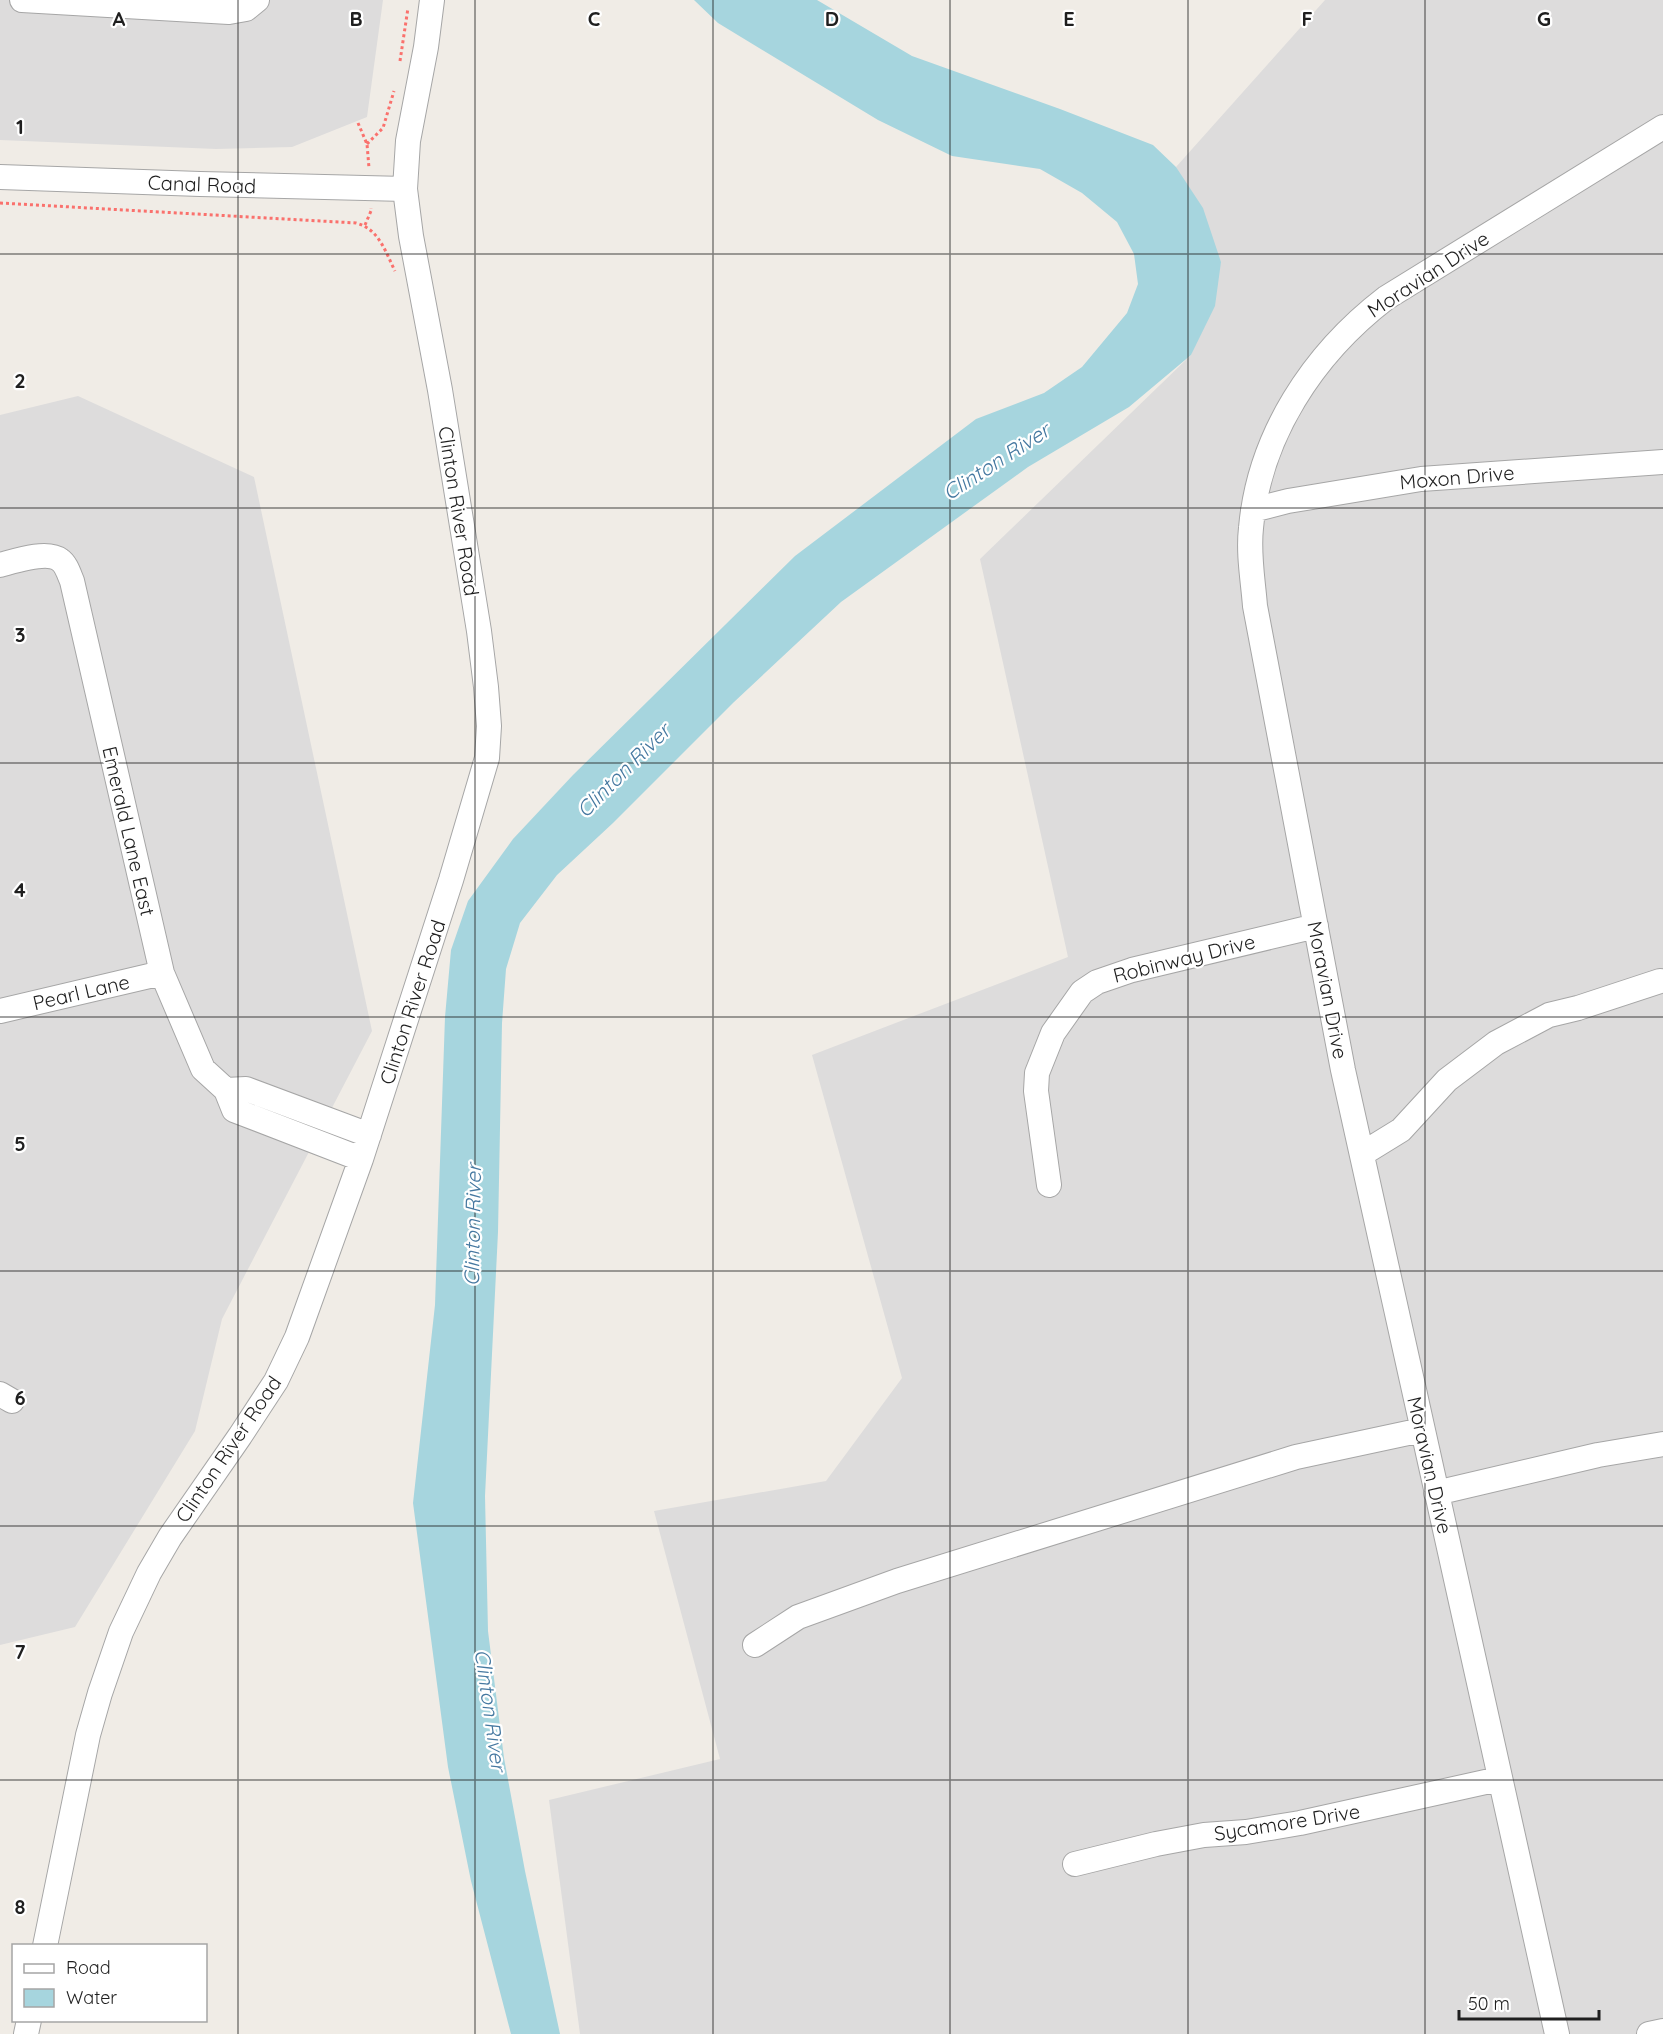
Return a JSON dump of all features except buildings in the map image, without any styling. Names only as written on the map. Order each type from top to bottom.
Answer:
[{"type":"street","points":[[22,0],[228,12],[246,9],[255,2]]},
{"type":"street","name":"Clinton River Road","points":[[45,1944],[88,1735],[121,1632],[149,1573],[170,1537],[276,1381],[297,1337],[369,1135],[451,880],[487,758],[489,726],[479,631],[440,390],[411,236],[405,189],[408,141],[426,46],[432,0]]},
{"type":"street","name":"Moravian Drive","points":[[1557,2034],[1343,1071],[1255,606],[1251,566],[1251,530],[1260,480],[1285,414],[1318,364],[1350,327],[1386,298],[1663,127]]},
{"type":"street","name":"Canal Road","points":[[0,177],[405,189]]},
{"type":"street","name":"Moxon Drive","points":[[1253,510],[1288,501],[1421,479],[1663,462]]},
{"type":"street","name":"Emerald Lane East","points":[[0,565],[36,556],[50,556],[61,560],[72,581],[162,973],[203,1069],[226,1090],[234,1110],[361,1159]]},
{"type":"street","name":"Robinway Drive","points":[[1049,1185],[1036,1091],[1037,1073],[1053,1033],[1082,992],[1097,982],[1132,969],[1316,926]]},
{"type":"street","name":"Pearl Lane","points":[[0,1011],[162,973]]},
{"type":"street","points":[[1362,1154],[1401,1130],[1447,1080],[1496,1044],[1549,1015],[1578,1008],[1660,981]]},
{"type":"street","points":[[226,1090],[246,1089],[369,1135]]},
{"type":"street","points":[[755,1645],[798,1617],[897,1581],[1296,1457],[1422,1430]]},
{"type":"street","points":[[1436,1493],[1598,1455],[1663,1444]]},
{"type":"street","name":"Sycamore Drive","points":[[1075,1864],[1204,1835],[1246,1832],[1300,1823],[1499,1779]]},
{"type":"street","points":[[1649,2034],[1663,2031]]},
{"type":"path","points":[[399,64],[409,1]]},
{"type":"path","points":[[367,144],[383,128],[396,86]]},
{"type":"path","points":[[358,123],[367,144],[369,165]]},
{"type":"path","points":[[0,203],[344,221],[365,225],[373,230],[396,273]]},
{"type":"path","points":[[365,225],[371,212]]},
{"type":"shaded area","points":[[0,0],[383,0],[367,117],[292,147],[216,149],[0,140]]},
{"type":"shaded area","points":[[1325,0],[1663,0],[1663,2034],[580,2034],[549,1800],[720,1759],[654,1511],[826,1481],[902,1378],[812,1055],[1068,957],[980,559],[1191,355],[1221,262],[1176,167]]},
{"type":"shaded area","points":[[78,396],[254,477],[372,1031],[222,1319],[195,1431],[75,1627],[0,1645],[0,415]]},
{"type":"water","name":"Clinton River","points":[[694,0],[817,0],[912,56],[1153,145],[1176,167],[1203,208],[1221,262],[1215,306],[1191,355],[1129,407],[1028,467],[841,602],[734,702],[613,823],[557,875],[520,923],[506,969],[502,1023],[498,1232],[485,1496],[488,1631],[504,1758],[525,1871],[560,2034],[511,2034],[471,1881],[448,1767],[413,1503],[435,1305],[445,1017],[451,950],[468,901],[513,839],[573,775],[795,556],[976,419],[1044,393],[1082,367],[1127,313],[1138,284],[1134,254],[1117,222],[1082,193],[1040,169],[952,156],[878,120],[718,23]]}]
